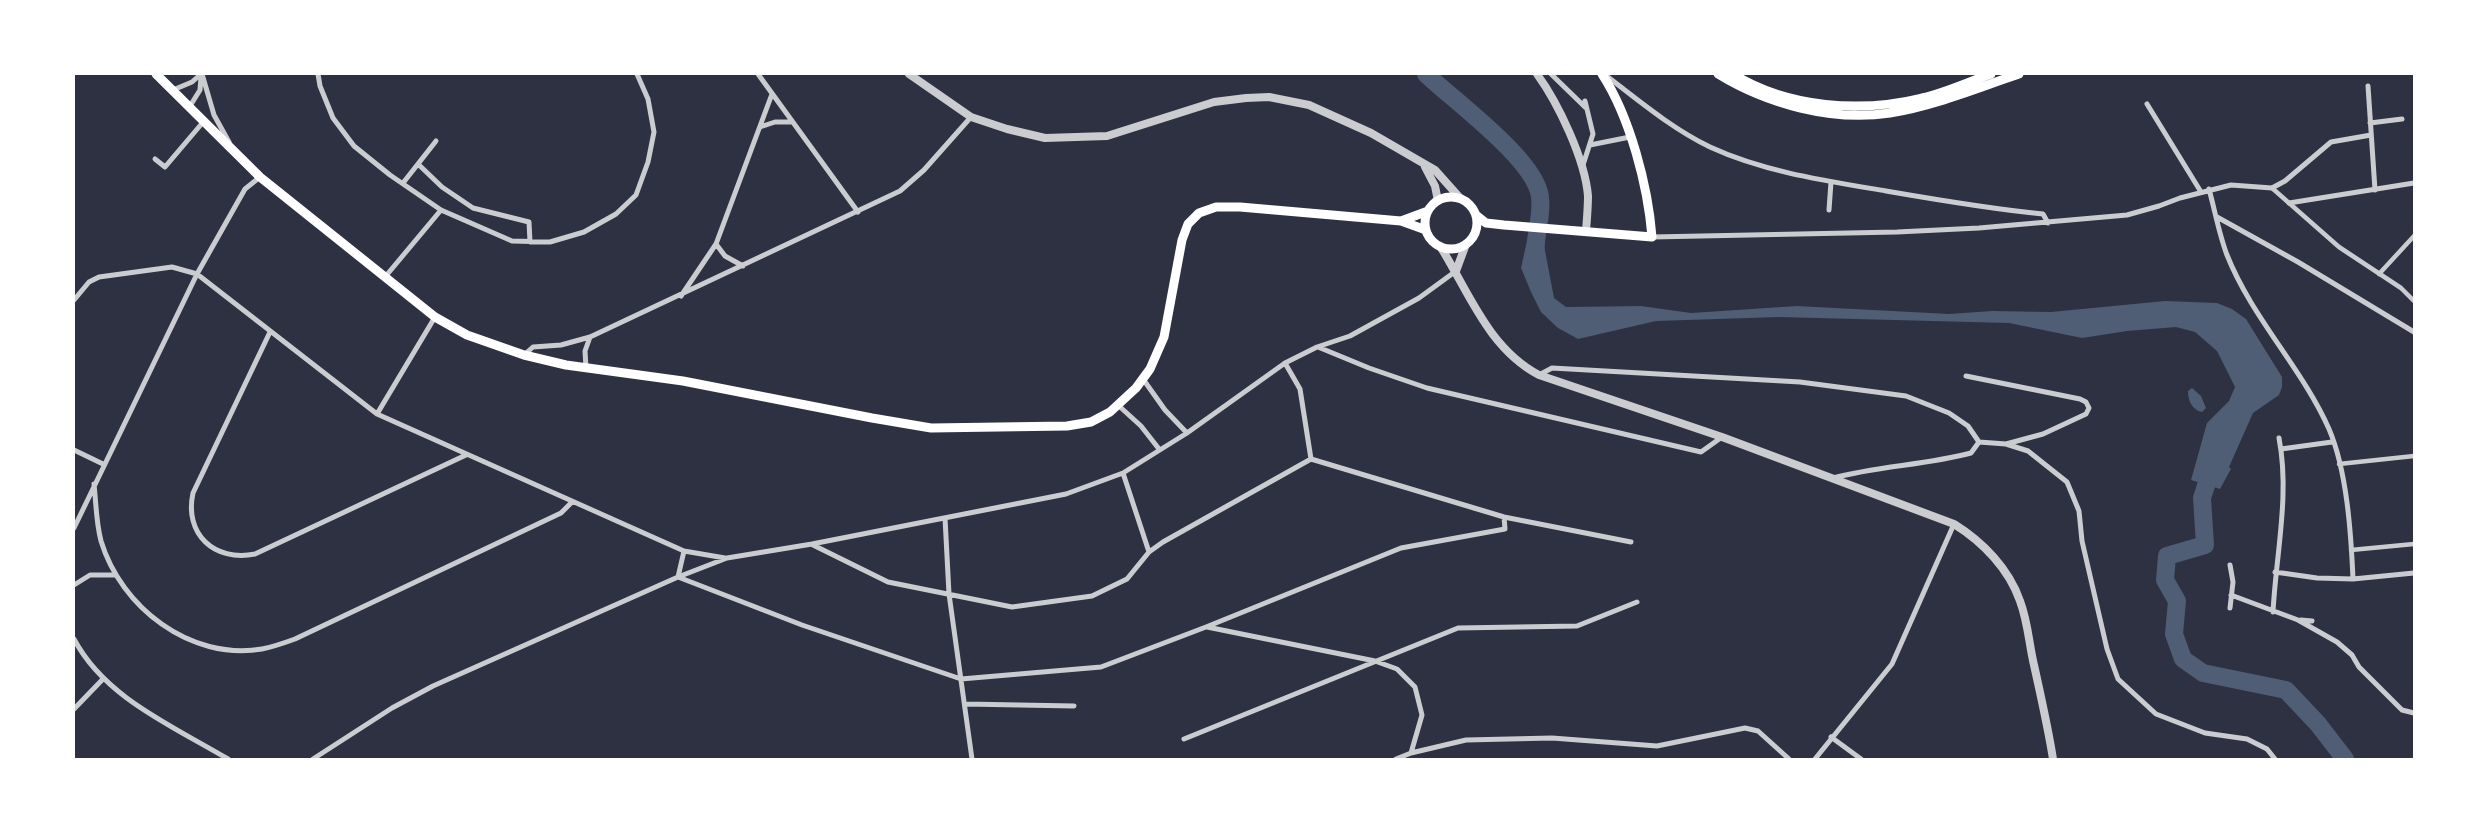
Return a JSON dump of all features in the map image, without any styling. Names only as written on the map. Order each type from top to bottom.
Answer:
[{"type":"main road","points":[[156,74],[260,177],[435,317],[467,335],[524,355],[586,368],[683,381],[931,428],[1067,426],[1090,422],[1119,406],[1143,379],[1164,337],[1182,240],[1188,224],[1199,214],[1216,207],[1240,207],[1401,221],[1426,230]]},
{"type":"main road","points":[[1401,221],[1428,211],[1438,201],[1452,197],[1460,198],[1467,202],[1476,215],[1486,223],[1652,237],[1646,198],[1630,137],[1619,103],[1603,74]]},
{"type":"main road","points":[[1718,74],[1735,85],[1790,105],[1832,113],[1862,114],[1889,113],[1919,107],[2019,74]]},
{"type":"main road","points":[[1733,74],[1776,93],[1808,101],[1867,107],[1924,98],[1991,74]]},
{"type":"main road","points":[[1428,211],[1426,230],[1429,236],[1440,246],[1458,248],[1469,241],[1478,231],[1504,225]]},
{"type":"main road","points":[[1469,241],[1477,223],[1476,215]]},
{"type":"street","points":[[173,90],[192,82],[202,74]]},
{"type":"street","points":[[190,106],[200,90],[202,74]]},
{"type":"street","points":[[202,74],[214,116],[231,147]]},
{"type":"street","points":[[318,74],[320,86],[333,118],[354,146],[441,210],[512,242],[550,242],[584,232],[616,214],[636,195],[648,162],[654,132],[648,99],[638,74]]},
{"type":"street","points":[[758,74],[858,212]]},
{"type":"street","points":[[909,74],[971,117],[1007,129],[1045,138],[1107,136],[1214,102],[1246,98],[1269,97],[1310,105],[1371,133],[1435,170],[1460,198]]},
{"type":"street","points":[[1551,74],[1587,108]]},
{"type":"street","points":[[1603,74],[1662,118],[1710,147],[1758,164],[1831,182],[1996,210],[2043,214],[2048,222]]},
{"type":"street","points":[[1539,75],[1550,92],[1567,128],[1581,169],[1588,195],[1586,231]]},
{"type":"street","points":[[2368,86],[2376,190]]},
{"type":"street","points":[[681,296],[716,244],[772,94]]},
{"type":"street","points":[[1581,169],[1594,134],[1585,101]]},
{"type":"street","points":[[2147,104],[2201,192]]},
{"type":"street","points":[[524,355],[533,348],[561,345],[590,337],[681,296],[900,191],[924,170],[971,117]]},
{"type":"street","points":[[2370,123],[2402,119]]},
{"type":"street","points":[[155,159],[165,168],[204,121]]},
{"type":"street","points":[[760,127],[775,122],[792,122]]},
{"type":"street","points":[[1652,237],[1848,234],[2048,222],[2127,214],[2209,189],[2231,185],[2272,188],[2285,181],[2331,142],[2371,135]]},
{"type":"street","points":[[1590,145],[1630,137]]},
{"type":"street","points":[[403,183],[436,141]]},
{"type":"street","points":[[1423,163],[1430,173],[1438,201]]},
{"type":"street","points":[[418,164],[442,187],[473,208],[529,222],[530,242]]},
{"type":"street","points":[[74,528],[103,464],[197,274],[245,190],[260,177]]},
{"type":"street","points":[[1829,210],[1831,182]]},
{"type":"street","points":[[2290,203],[2414,183]]},
{"type":"street","points":[[2272,188],[2339,247],[2414,301]]},
{"type":"street","points":[[2209,189],[2227,256],[2249,298],[2308,390],[2329,431],[2344,486],[2352,550],[2353,579]]},
{"type":"street","points":[[385,277],[441,210]]},
{"type":"street","points":[[2216,217],[2298,262],[2414,332]]},
{"type":"street","points":[[2379,274],[2414,236]]},
{"type":"street","points":[[313,759],[392,708],[433,686],[727,558],[812,544],[1066,494],[1123,473],[1186,433],[1285,363],[1317,347],[1350,336],[1419,298],[1456,271],[1469,241]]},
{"type":"street","points":[[716,244],[725,256],[743,266]]},
{"type":"street","points":[[1440,246],[1456,271],[1490,334],[1522,366],[1539,375],[1722,437],[1954,524],[1968,532],[1992,554],[2011,580],[2021,602],[2046,716],[2053,759]]},
{"type":"street","points":[[74,300],[89,282],[99,276],[172,266],[197,274],[377,414],[684,551],[727,558]]},
{"type":"street","points":[[377,414],[435,317]]},
{"type":"street","points":[[270,332],[191,503],[194,524],[199,535],[220,552],[243,556],[255,554],[466,455]]},
{"type":"street","points":[[586,368],[585,351],[590,337]]},
{"type":"street","points":[[1317,347],[1369,368],[1427,388],[1701,452],[1722,437]]},
{"type":"street","points":[[1285,363],[1300,389],[1311,459]]},
{"type":"street","points":[[1539,375],[1552,368],[1702,376],[1800,382],[1906,396],[1950,413],[1968,426],[1978,442]]},
{"type":"street","points":[[1966,376],[2073,397],[2086,402],[2088,408],[2086,414],[2042,434],[2006,444]]},
{"type":"street","points":[[1143,379],[1165,410],[1186,433]]},
{"type":"street","points":[[1119,406],[1141,426],[1159,449]]},
{"type":"street","points":[[2273,612],[2275,572],[2285,486],[2282,449],[2279,438]]},
{"type":"street","points":[[1978,442],[2006,444],[2028,451],[2066,482],[2079,511],[2082,541],[2107,649],[2118,679],[2156,714],[2205,733],[2247,739],[2267,749],[2275,759]]},
{"type":"street","points":[[1830,479],[1865,470],[1953,458],[1971,453],[1978,442]]},
{"type":"street","points":[[2282,449],[2332,442]]},
{"type":"street","points":[[74,450],[103,464]]},
{"type":"street","points":[[2338,464],[2414,456]]},
{"type":"street","points":[[812,544],[888,582],[1012,607],[1092,596],[1127,579],[1149,552],[1163,542],[1311,459],[1504,516],[1631,542]]},
{"type":"street","points":[[1123,473],[1149,552]]},
{"type":"street","points":[[94,484],[101,540],[116,575],[148,614],[164,627],[185,638],[205,645],[228,649],[260,649],[295,639],[561,513],[572,502]]},
{"type":"street","points":[[678,578],[802,625],[961,678],[1101,667],[1206,627],[1401,548],[1504,529],[1504,516]]},
{"type":"street","points":[[945,518],[948,594],[972,759]]},
{"type":"street","points":[[1815,759],[1892,664],[1954,524]]},
{"type":"street","points":[[2352,550],[2414,544]]},
{"type":"street","points":[[678,578],[684,551]]},
{"type":"street","points":[[2230,565],[2233,582],[2230,608]]},
{"type":"street","points":[[2275,572],[2317,578],[2353,579],[2414,573]]},
{"type":"street","points":[[74,585],[90,575],[116,575]]},
{"type":"street","points":[[2231,595],[2273,612],[2298,620],[2312,621]]},
{"type":"street","points":[[1184,739],[1458,628],[1577,626],[1637,602]]},
{"type":"street","points":[[2298,620],[2345,649],[2402,710],[2414,713]]},
{"type":"street","points":[[1206,627],[1375,661],[1397,669],[1415,687],[1422,715],[1411,753]]},
{"type":"street","points":[[74,639],[82,655],[103,679],[147,712],[228,759]]},
{"type":"street","points":[[74,709],[103,679]]},
{"type":"street","points":[[965,704],[1074,706]]},
{"type":"street","points":[[1396,759],[1411,753],[1466,740],[1552,738],[1657,746],[1734,729],[1758,731],[1789,759]]},
{"type":"street","points":[[1831,737],[1861,759]]},
{"type":"water","points":[[1542,235],[1554,298],[1566,307],[1641,306],[1691,313],[1797,306],[1949,314],[1992,311],[2051,312],[2165,301],[2217,303],[2232,309],[2246,319],[2282,377],[2282,387],[2279,395],[2253,413],[2229,467],[2231,469],[2220,489],[2191,480],[2207,423],[2229,401],[2235,387],[2217,351],[2195,332],[2176,327],[2127,331],[2082,338],[2009,323],[1779,317],[1656,321],[1578,339],[1558,328],[1541,312],[1521,268],[1528,236]]},
{"type":"water","points":[[2192,388],[2201,396],[2206,408],[2202,412],[2193,407],[2190,402],[2188,391]]},
{"type":"water","points":[[2207,536],[2207,551],[2170,559],[2170,578],[2162,579],[2161,552],[2196,545],[2202,540],[2200,538]]},
{"type":"waterway","points":[[1426,74],[1510,149],[1535,182],[1541,205],[1535,250],[1536,258]]},
{"type":"waterway","points":[[2213,464],[2202,498],[2205,545],[2167,556],[2165,580],[2177,601],[2174,634],[2183,659],[2203,673],[2286,690],[2318,724],[2345,759]]}]
